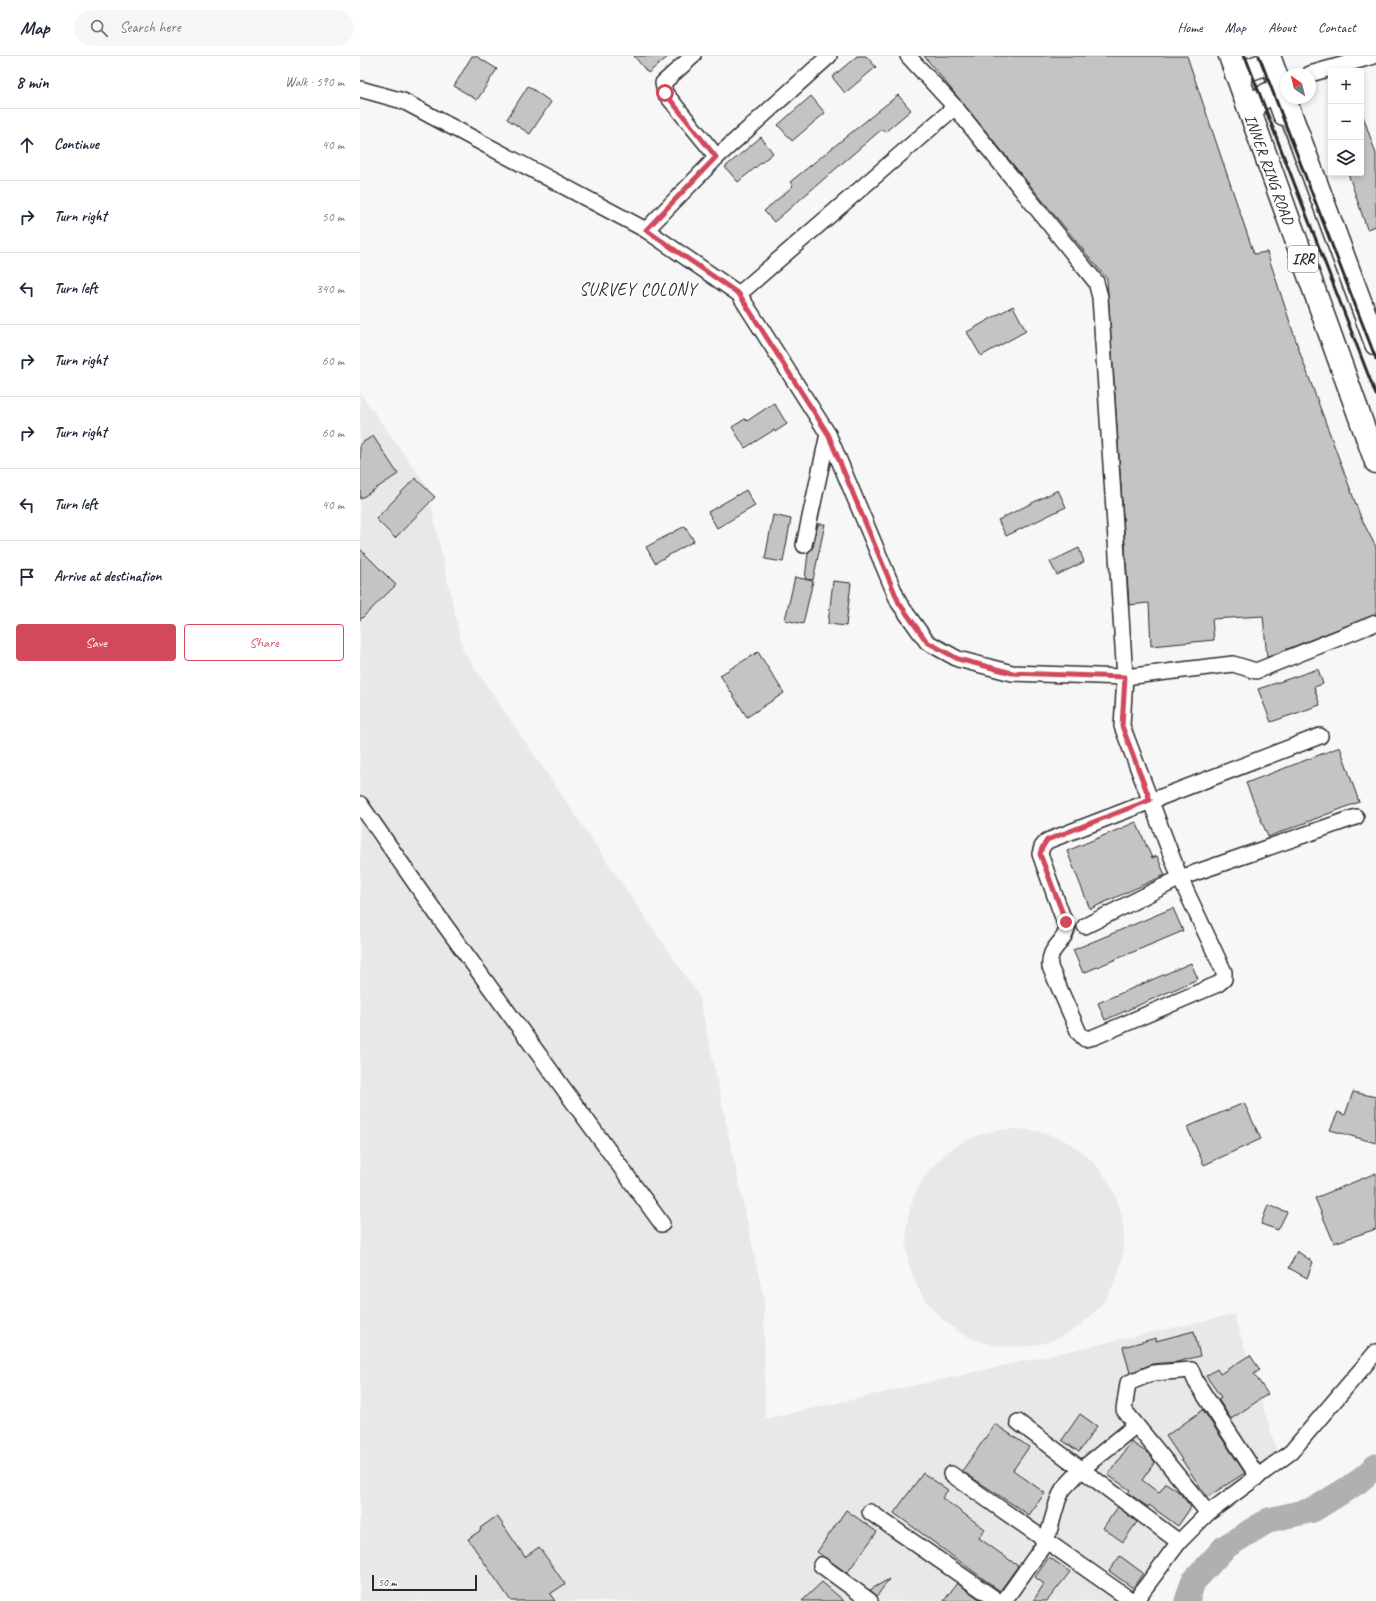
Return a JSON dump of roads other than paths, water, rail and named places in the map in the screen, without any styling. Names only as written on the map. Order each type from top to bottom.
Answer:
[{"type":"highway","points":[[1233,65],[1270,59]]},
{"type":"highway","name":"IRR","points":[[1270,59],[1280,77]]},
{"type":"highway","name":"INNER RING ROAD","points":[[1233,65],[1376,462]]},
{"type":"highway","points":[[1251,114],[1254,105],[1262,96],[1271,94],[1278,97],[1287,122],[1295,125]]},
{"type":"highway","name":"IRR","points":[[1289,104],[1295,125],[1376,344]]},
{"type":"street","points":[[693,56],[663,83],[665,93],[716,157]]},
{"type":"street","points":[[646,230],[716,157],[829,56]]},
{"type":"street","points":[[908,56],[955,107],[1096,282],[1100,297],[1125,677],[1122,726],[1150,800],[1180,878],[1224,972],[1224,979],[1218,984],[1094,1037],[1085,1039],[1079,1034],[1050,967],[1049,960],[1052,952],[1066,934],[1068,929],[1040,854],[1047,840],[1150,800],[1320,736]]},
{"type":"street","points":[[1316,72],[1374,56]]},
{"type":"street","points":[[360,89],[404,101],[646,230],[739,294],[828,434],[899,603],[927,642],[958,659],[1012,673],[1125,677],[1233,664],[1256,671],[1376,623]]},
{"type":"street","points":[[739,294],[955,107]]},
{"type":"street","points":[[804,545],[828,434]]},
{"type":"street","points":[[360,804],[440,918],[662,1224]]},
{"type":"street","points":[[1085,926],[1180,878],[1356,817]]},
{"type":"street","points":[[951,1474],[1046,1542],[1133,1601],[1179,1542],[1208,1513],[1291,1452],[1376,1352]]},
{"type":"street","points":[[1208,1513],[1124,1410],[1128,1384],[1153,1373],[1191,1370],[1196,1382],[1258,1477]]},
{"type":"street","points":[[1018,1422],[1179,1542]]},
{"type":"street","points":[[1004,1601],[1046,1542],[1058,1500],[1063,1489],[1082,1469],[1136,1425]]},
{"type":"street","points":[[870,1512],[998,1601]]},
{"type":"street","points":[[821,1565],[870,1601]]},
{"type":"waterway","points":[[1187,1601],[1193,1582],[1225,1547],[1269,1520],[1313,1510],[1358,1482],[1376,1466]]},
{"type":"railway","points":[[1245,56],[1376,395]]},
{"type":"railway","points":[[1259,56],[1376,359]]},
{"type":"district","name":"SURVEY COLONY","points":[[638,289]]}]
